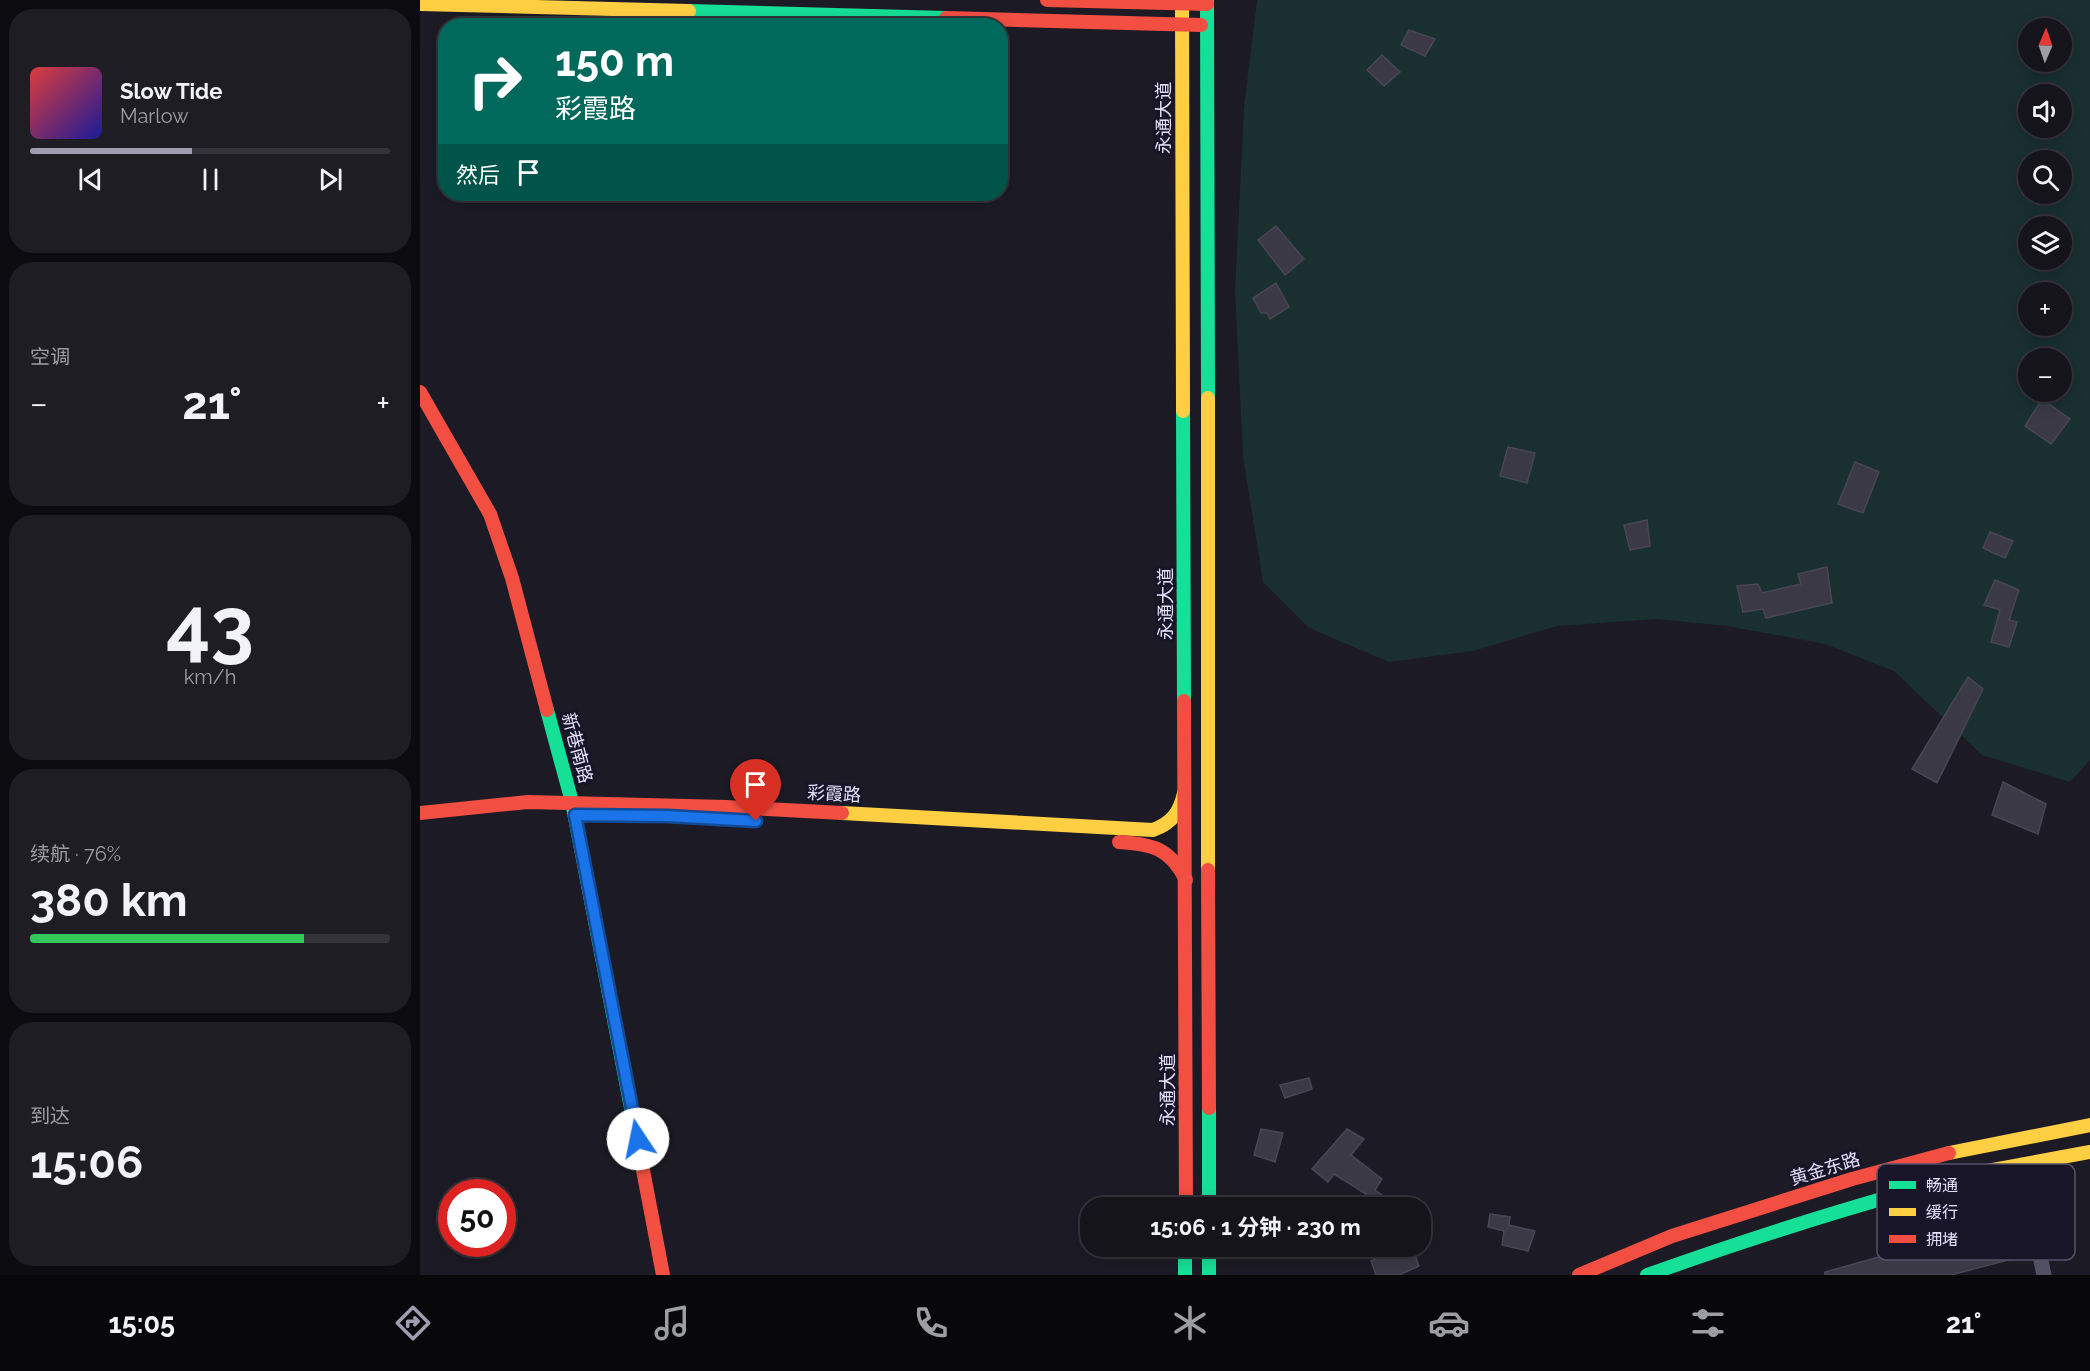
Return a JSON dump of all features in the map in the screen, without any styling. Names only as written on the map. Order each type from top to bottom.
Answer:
[{"type":"main road","points":[[1047,0],[1207,2],[1209,1197]]},
{"type":"main road","name":"永通大道","points":[[1182,2],[1186,1197]]},
{"type":"main road","points":[[420,4],[928,18]]},
{"type":"main road","points":[[1008,20],[1206,25]]},
{"type":"main road","points":[[1145,24],[1156,28],[1171,40],[1182,63]]},
{"type":"main road","name":"新巷南路","points":[[420,392],[480,494],[505,553],[573,809],[663,1275]]},
{"type":"main road","points":[[484,539],[492,563]]},
{"type":"main road","name":"彩霞路","points":[[573,809],[726,807],[1153,830],[1166,826],[1176,817],[1182,807],[1185,789]]},
{"type":"main road","name":"彩霞路","points":[[420,826],[512,816],[557,803]]},
{"type":"main road","name":"彩霞路","points":[[420,813],[495,804],[557,803],[573,809],[667,816],[944,830],[1144,844],[1154,846],[1172,857],[1186,880]]},
{"type":"main road","name":"黄金东路","points":[[1905,1164],[1997,1142],[2090,1125]]},
{"type":"main road","points":[[2026,1164],[2090,1152]]},
{"type":"main road","name":"黄金东路","points":[[1579,1275],[1672,1236],[1877,1172]]},
{"type":"main road","points":[[1647,1275],[1731,1245],[1877,1200]]},
{"type":"main road","points":[[1185,1257],[1185,1275]]},
{"type":"main road","points":[[1209,1257],[1209,1275]]},
{"type":"street","points":[[2041,1260],[2044,1275]]},
{"type":"green space","points":[[1257,0],[2090,0],[2090,760],[2070,782],[1982,755],[1894,671],[1825,644],[1727,626],[1656,619],[1557,626],[1473,651],[1389,662],[1309,628],[1263,582],[1243,456],[1235,291],[1244,108]]},
{"type":"building","points":[[1409,30],[1435,39],[1425,56],[1401,45]]},
{"type":"building","points":[[1382,55],[1400,72],[1384,86],[1367,70]]},
{"type":"building","points":[[1276,226],[1304,259],[1285,275],[1258,240]]},
{"type":"building","points":[[1276,283],[1289,307],[1270,319],[1267,313],[1261,313],[1253,298]]},
{"type":"building","points":[[2040,402],[2046,402],[2070,419],[2051,444],[2025,426]]},
{"type":"building","points":[[1508,447],[1535,453],[1527,483],[1500,476]]},
{"type":"building","points":[[1855,462],[1879,472],[1863,513],[1838,504]]},
{"type":"building","points":[[1647,520],[1650,546],[1630,550],[1624,525]]},
{"type":"building","points":[[1990,532],[2013,541],[2005,558],[1983,548]]},
{"type":"building","points":[[1827,567],[1832,603],[1766,618],[1763,609],[1743,612],[1737,586],[1758,584],[1762,593],[1801,584],[1798,574]]},
{"type":"building","points":[[1995,580],[2019,590],[2009,620],[2017,622],[2009,647],[1991,642],[2000,610],[1984,605]]},
{"type":"building","points":[[1968,677],[1983,689],[1937,783],[1912,769]]},
{"type":"building","points":[[2003,782],[2046,804],[2038,834],[1992,815]]},
{"type":"building","points":[[1309,1078],[1312,1089],[1285,1098],[1280,1085]]},
{"type":"building","points":[[1261,1129],[1283,1133],[1275,1162],[1254,1155]]},
{"type":"building","points":[[1347,1129],[1364,1139],[1351,1155],[1382,1179],[1375,1190],[1385,1197],[1364,1197],[1366,1194],[1334,1174],[1328,1182],[1312,1169]]},
{"type":"building","points":[[1490,1214],[1510,1217],[1509,1225],[1535,1231],[1528,1251],[1502,1245],[1504,1231],[1488,1227]]},
{"type":"building","points":[[1380,1257],[1416,1257],[1419,1266],[1399,1275],[1376,1275],[1371,1261]]},
{"type":"building","points":[[1877,1257],[1877,1260],[2008,1260],[1951,1275],[1825,1275],[1825,1272]]},
{"type":"traffic: fast","points":[[1207,0],[1208,398]]},
{"type":"traffic: fast","points":[[689,11],[946,18]]},
{"type":"traffic: fast","points":[[1183,411],[1184,701]]},
{"type":"traffic: fast","points":[[547,710],[572,802],[643,1170]]},
{"type":"traffic: fast","points":[[1209,1108],[1209,1197]]},
{"type":"traffic: fast","points":[[1647,1275],[1730,1246],[1877,1200]]},
{"type":"traffic: fast","points":[[1185,1257],[1185,1275]]},
{"type":"traffic: fast","points":[[1209,1257],[1209,1275]]},
{"type":"traffic: slow","points":[[1182,0],[1183,411]]},
{"type":"traffic: slow","points":[[420,4],[689,11]]},
{"type":"traffic: slow","points":[[1208,398],[1208,870]]},
{"type":"traffic: slow","points":[[842,813],[1153,830],[1174,816],[1184,793]]},
{"type":"traffic: slow","points":[[1949,1153],[2090,1125]]},
{"type":"traffic: slow","points":[[2025,1164],[2090,1152]]},
{"type":"traffic: jam","points":[[1047,0],[1207,4]]},
{"type":"traffic: jam","points":[[1008,20],[1201,25]]},
{"type":"traffic: jam","points":[[420,392],[490,514],[512,578],[547,710]]},
{"type":"traffic: jam","points":[[1184,701],[1186,1197]]},
{"type":"traffic: jam","points":[[420,813],[528,802],[726,807],[842,813]]},
{"type":"traffic: jam","points":[[1119,842],[1141,844],[1159,850],[1173,861],[1186,880]]},
{"type":"traffic: jam","points":[[1208,870],[1209,1108]]},
{"type":"traffic: jam","points":[[1908,1164],[1949,1153]]},
{"type":"traffic: jam","points":[[643,1170],[663,1275]]},
{"type":"traffic: jam","points":[[1579,1275],[1672,1236],[1877,1172]]},
{"type":"route","points":[[638,1139],[575,815],[667,816],[756,821]]}]
